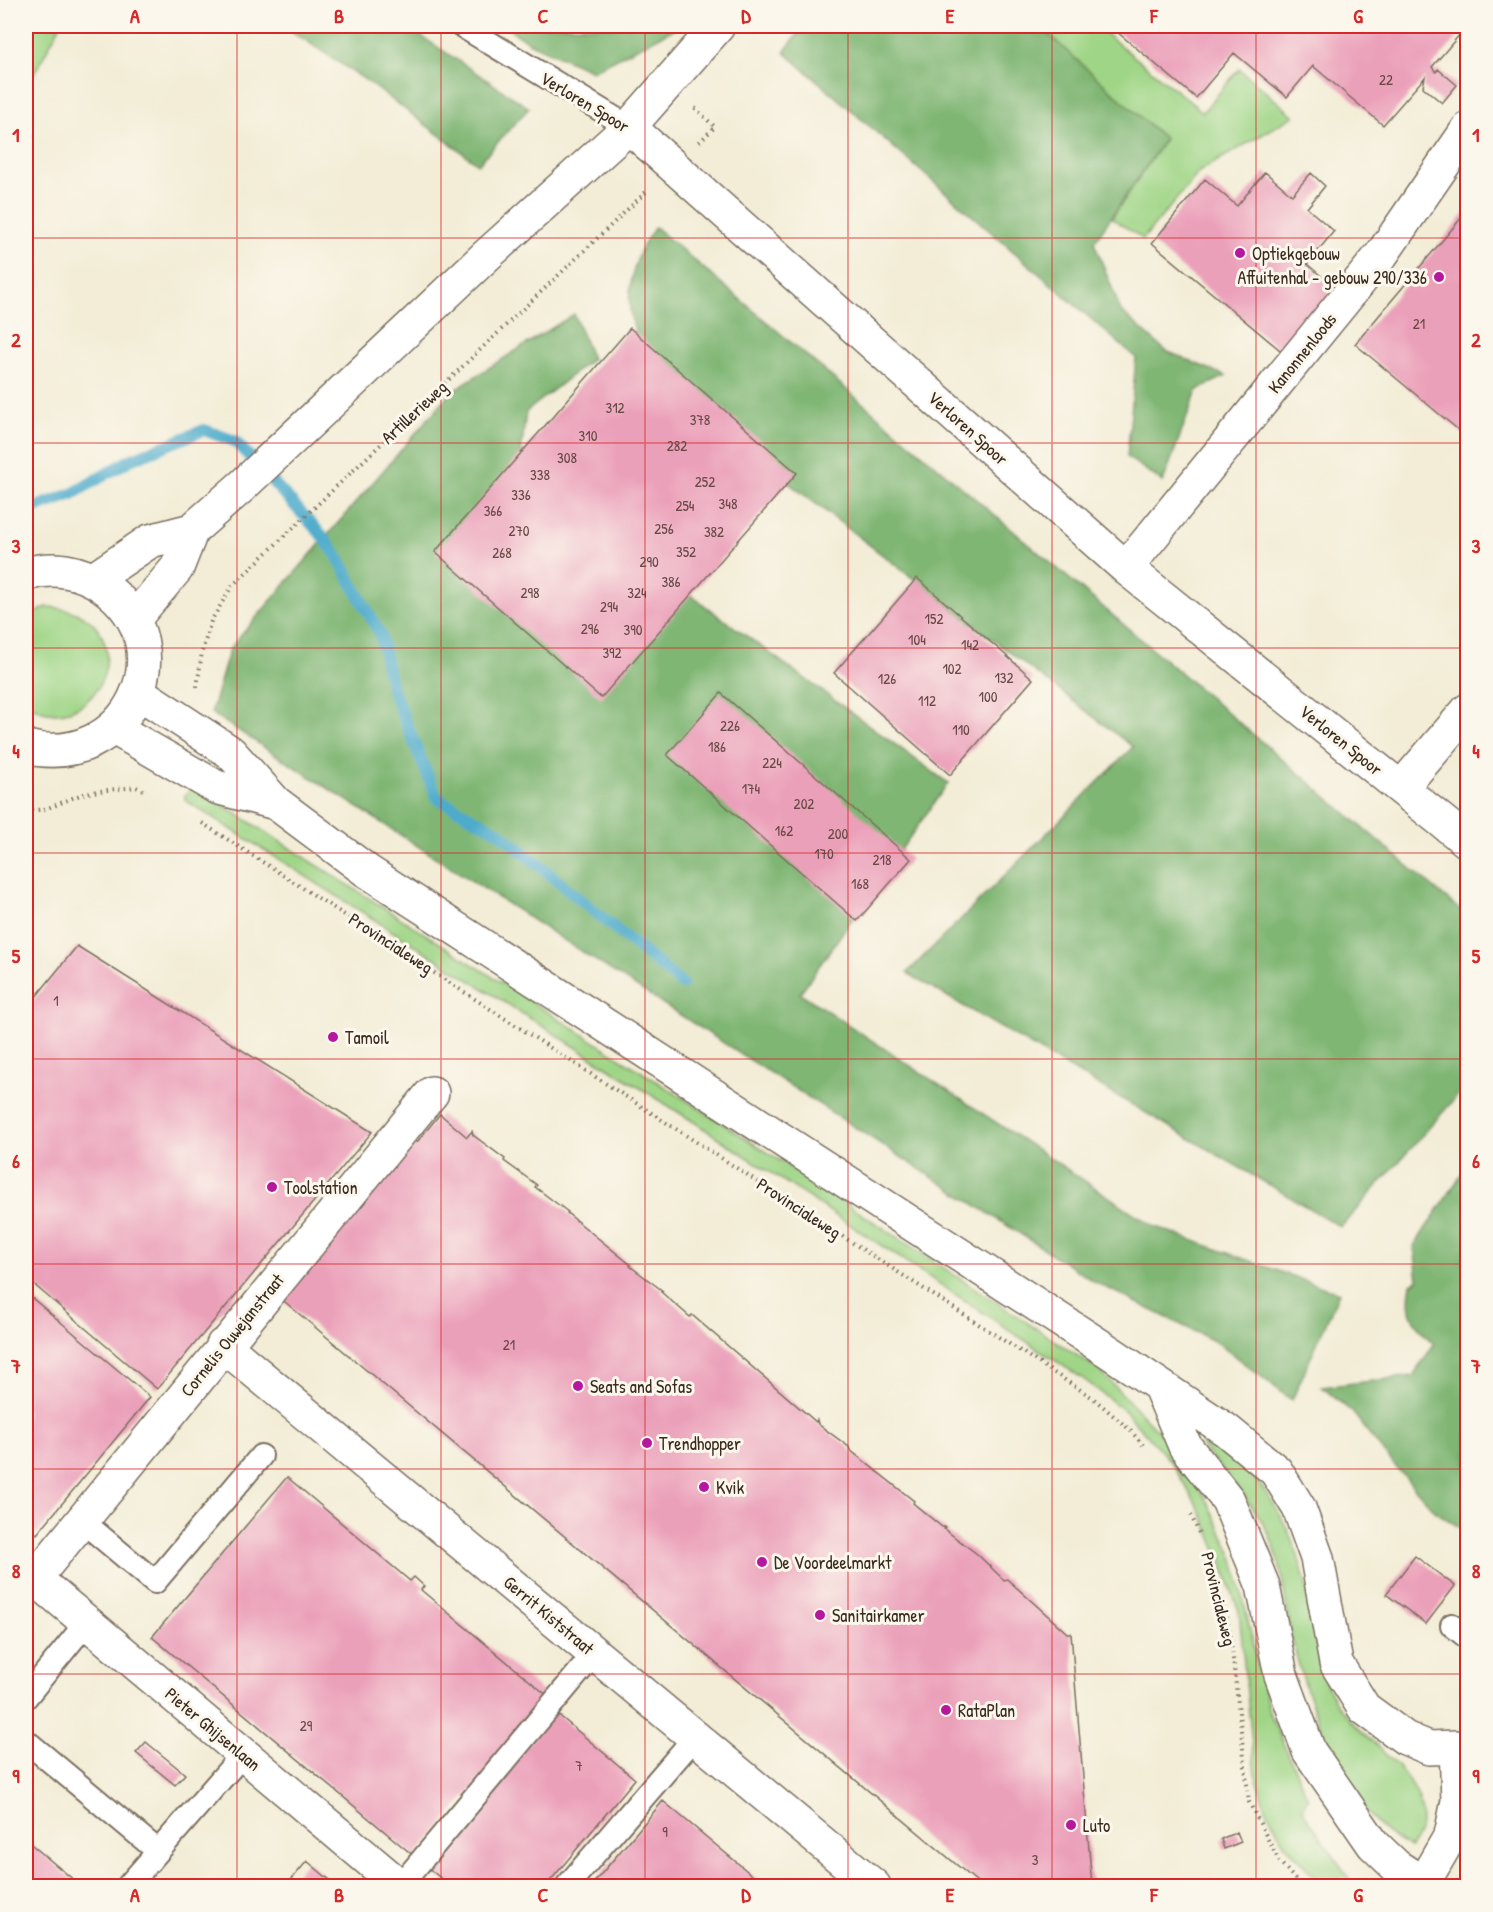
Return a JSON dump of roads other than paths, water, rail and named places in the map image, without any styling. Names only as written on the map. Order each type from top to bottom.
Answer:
[{"type":"street","points":[[94,579],[150,541],[192,530],[241,487],[488,255],[629,127],[718,26]]},
{"type":"street","name":"Verloren Spoor","points":[[629,127],[1126,568],[1467,842]]},
{"type":"street","name":"Kanonnenloods","points":[[1126,568],[1382,254],[1467,129]]},
{"type":"street","points":[[134,619],[177,568],[192,530]]},
{"type":"street","points":[[26,574],[50,570],[73,572],[94,579],[117,596],[134,619],[142,642],[144,668],[138,692],[128,711],[114,728],[93,742],[70,750],[45,752],[26,747]]},
{"type":"street","points":[[138,692],[230,752],[276,803],[367,871],[1108,1351],[1226,1430],[1276,1471],[1299,1508],[1317,1558],[1336,1663],[1364,1708],[1405,1738],[1429,1748],[1462,1745],[1458,1801],[1450,1835],[1423,1886],[1373,1844],[1309,1751],[1281,1675],[1263,1586],[1255,1564],[1228,1500],[1185,1446],[1160,1387]]},
{"type":"street","points":[[1401,788],[1467,710]]},
{"type":"street","points":[[114,728],[216,787],[276,803]]},
{"type":"street","name":"Cornelis Ouwejanstraat","points":[[30,1574],[81,1520],[432,1093]]},
{"type":"street","name":"Gerrit Kiststraat","points":[[223,1345],[696,1736],[874,1887]]},
{"type":"street","name":"Pieter Ghijsenlaan","points":[[30,1574],[400,1886]]},
{"type":"lane","name":"Verloren Spoor","points":[[462,26],[629,127]]},
{"type":"lane","points":[[81,1520],[155,1582],[261,1456]]},
{"type":"lane","points":[[26,1697],[87,1622]]},
{"type":"lane","points":[[400,1886],[595,1653]]},
{"type":"lane","points":[[567,1887],[696,1736]]},
{"type":"lane","points":[[26,1741],[158,1851]]},
{"type":"lane","points":[[128,1887],[243,1754]]},
{"type":"waterway","points":[[26,511],[72,494],[130,460],[204,430],[235,441],[320,533],[336,554],[380,634],[392,689],[437,798],[499,832],[682,984]]},
{"type":"place","name":"Optiekgebouw","points":[[1240,253]]},
{"type":"place","name":"Affuitenhal - gebouw 290/336","points":[[1439,277]]},
{"type":"place","name":"Tamoil","points":[[333,1037]]},
{"type":"place","name":"Toolstation","points":[[272,1187]]},
{"type":"place","name":"Seats and Sofas","points":[[578,1386]]},
{"type":"place","name":"Trendhopper","points":[[647,1443]]},
{"type":"place","name":"Kvik","points":[[704,1487]]},
{"type":"place","name":"De Voordeelmarkt","points":[[762,1562]]},
{"type":"place","name":"Sanitairkamer","points":[[820,1615]]},
{"type":"place","name":"RataPlan","points":[[946,1710]]},
{"type":"place","name":"Luto","points":[[1071,1825]]}]
